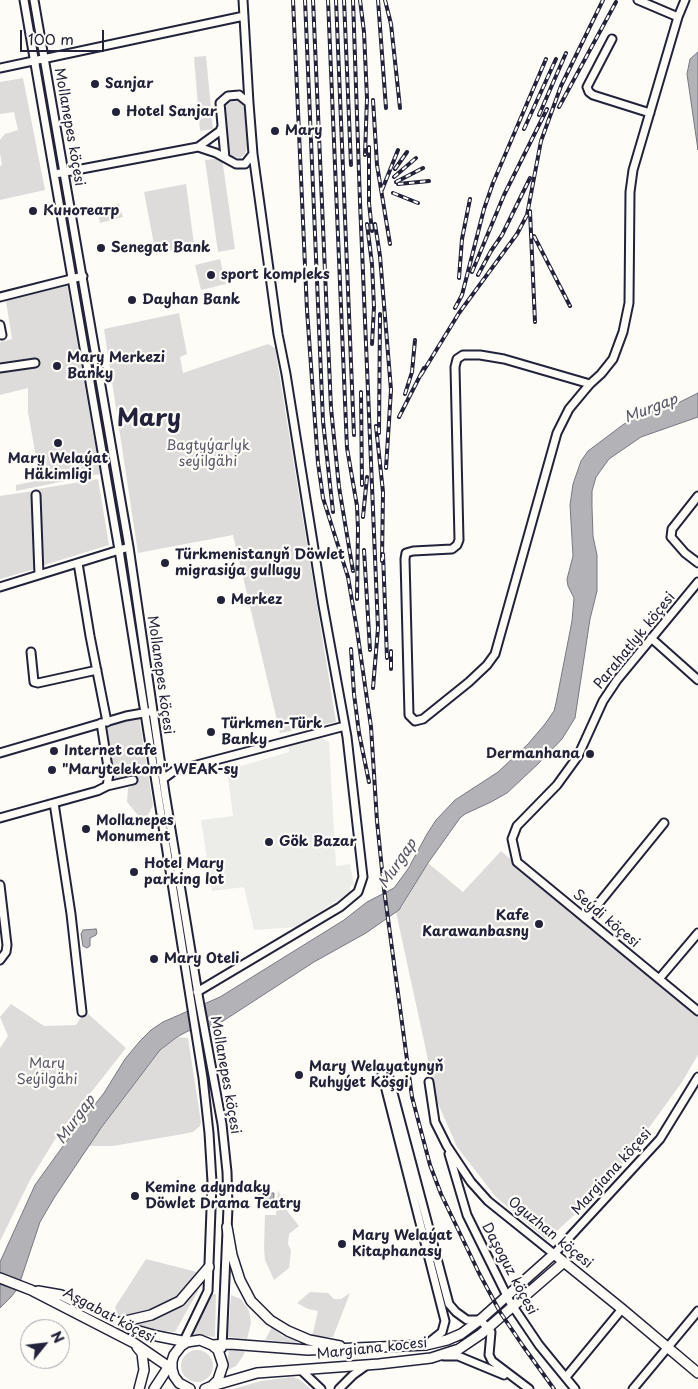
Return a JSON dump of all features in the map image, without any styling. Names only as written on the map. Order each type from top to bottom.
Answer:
[{"type":"main road","points":[[227,1227],[232,1255],[240,1280],[251,1301],[270,1320],[288,1331],[309,1340],[350,1349]]},
{"type":"main road","name":"Oguzhan köçesi","points":[[554,1254],[698,1373]]},
{"type":"main road","name":"Margiana kocesi","points":[[212,1345],[308,1350],[426,1345],[448,1340],[461,1334],[480,1320],[554,1254]]},
{"type":"main road","name":"Margiana kocesi","points":[[209,1387],[257,1373],[367,1365],[438,1356],[471,1343],[564,1262]]},
{"type":"main road","points":[[117,1322],[151,1315],[180,1301],[209,1267]]},
{"type":"main road","name":"Aşgabat köçesi","points":[[0,1278],[134,1343],[171,1365],[179,1382],[190,1389]]},
{"type":"main road","name":"Aşgabat köçesi","points":[[26,1289],[61,1295],[128,1328],[184,1342],[200,1340],[212,1345]]},
{"type":"main road","points":[[154,1389],[171,1365],[177,1350],[184,1342]]},
{"type":"main road","points":[[134,1343],[142,1353],[143,1360],[143,1378],[140,1389]]},
{"type":"main road","points":[[209,1387],[218,1380],[221,1373],[221,1357],[212,1345]]},
{"type":"main road","points":[[386,1347],[387,1363]]},
{"type":"street","name":"Mollanepes köçesi","points":[[24,0],[119,550],[163,779],[198,996],[222,1124],[227,1172],[227,1227],[221,1357]]},
{"type":"street","name":"Mollanepes köçesi","points":[[34,0],[129,547],[149,712],[209,1133],[212,1182],[208,1291],[184,1342]]},
{"type":"street","points":[[198,996],[340,907],[358,892],[363,877],[353,781],[339,686],[323,605],[278,334],[253,154],[243,0]]},
{"type":"street","points":[[638,0],[678,17]]},
{"type":"street","points":[[590,384],[504,359],[480,355],[463,355],[457,359],[455,367],[458,545],[452,549],[413,551],[406,553],[404,559],[409,715],[415,721],[423,720],[469,682],[495,654],[557,433],[569,409],[613,359],[623,332],[629,302],[630,192],[633,170],[678,17],[685,0]]},
{"type":"street","points":[[0,68],[244,16]]},
{"type":"street","points":[[612,39],[587,87],[589,92],[593,95],[650,112]]},
{"type":"street","points":[[225,158],[220,103],[228,96],[239,95],[249,103]]},
{"type":"street","points":[[55,174],[198,147],[220,131],[222,126]]},
{"type":"street","points":[[198,147],[216,153],[236,164],[245,164],[253,154]]},
{"type":"street","points":[[0,297],[83,276]]},
{"type":"street","points":[[0,325],[2,335]]},
{"type":"street","points":[[0,368],[35,363]]},
{"type":"street","points":[[36,495],[39,575]]},
{"type":"street","points":[[698,496],[672,529],[670,537],[698,563]]},
{"type":"street","points":[[0,587],[129,547]]},
{"type":"street","points":[[78,563],[104,723],[109,774],[107,786]]},
{"type":"street","name":"Parahatlyk köçesi","points":[[512,839],[518,826],[557,785],[578,756],[603,701],[617,680],[698,582]]},
{"type":"street","points":[[650,638],[698,680]]},
{"type":"street","points":[[31,652],[34,682],[38,683],[96,670]]},
{"type":"street","points":[[0,753],[149,712]]},
{"type":"street","points":[[163,779],[174,771],[345,726]]},
{"type":"street","points":[[0,818],[133,780]]},
{"type":"street","points":[[54,803],[71,914],[82,1012]]},
{"type":"street","points":[[586,919],[664,823]]},
{"type":"street","name":"Seýdi köçesi","points":[[512,839],[517,862],[698,1011]]},
{"type":"street","points":[[0,885],[2,918],[7,949],[0,960]]},
{"type":"street","points":[[659,979],[698,933]]},
{"type":"street","points":[[426,1345],[442,1332],[445,1321],[420,1208],[386,1071],[382,1072],[420,1208],[449,1304],[467,1320],[480,1320],[488,1328],[491,1332],[489,1355],[492,1361],[529,1389]]},
{"type":"street","points":[[202,1078],[212,1076]]},
{"type":"street","name":"Margiana köçesi","points":[[554,1254],[660,1139],[698,1077]]},
{"type":"street","name":"Oguzhan köçesi","points":[[429,1082],[435,1122],[447,1146],[471,1182],[488,1201],[554,1254]]},
{"type":"street","name":"Daşoguz köçesi","points":[[447,1146],[467,1215],[507,1296],[539,1345],[575,1389]]},
{"type":"street","points":[[566,1377],[622,1309]]},
{"type":"street","points":[[633,1389],[698,1311]]},
{"type":"street","points":[[438,1356],[458,1356],[514,1379]]},
{"type":"street","points":[[339,1389],[367,1365]]},
{"type":"street","points":[[301,1370],[321,1389]]},
{"type":"shaded area","points":[[698,52],[698,150],[687,74],[690,59]]},
{"type":"shaded area","points":[[698,393],[698,417],[641,437],[609,459],[596,477],[592,491],[592,507],[593,536],[597,555],[597,591],[590,619],[575,718],[562,739],[507,793],[460,818],[428,863],[399,910],[366,933],[314,962],[215,1026],[188,1031],[160,1050],[101,1128],[54,1198],[40,1222],[18,1288],[0,1308],[0,1262],[35,1185],[104,1093],[125,1059],[140,1041],[163,1022],[220,997],[344,920],[367,902],[394,888],[408,869],[436,820],[455,800],[498,772],[528,744],[545,724],[554,711],[572,621],[574,598],[567,579],[573,556],[570,505],[573,484],[581,461],[588,451],[624,424],[639,416],[678,403]]},
{"type":"shaded area","name":"Gök Bazar","points":[[320,737],[329,742],[336,866],[350,864],[354,885],[350,886],[350,892],[297,927],[254,930],[244,887],[212,891],[201,820],[233,816],[227,770],[289,752],[288,745]]},
{"type":"shaded area","points":[[96,929],[96,935],[90,938],[90,946],[87,948],[83,946],[81,934],[83,930]]},
{"type":"shaded area","points":[[259,1193],[274,1193],[273,1209],[259,1208]]},
{"type":"green space","points":[[206,56],[213,129],[200,131],[194,57]]},
{"type":"green space","points":[[23,78],[45,190],[0,200],[0,166],[2,165],[0,140],[5,134],[18,130],[14,112],[0,114],[0,82]]},
{"type":"green space","points":[[237,98],[242,102],[245,110],[248,145],[245,154],[240,158],[231,156],[228,147],[225,107],[229,99]]},
{"type":"green space","points":[[222,158],[235,249],[218,252],[205,160]]},
{"type":"green space","points":[[186,184],[194,244],[156,255],[144,192]]},
{"type":"green space","points":[[119,204],[123,217],[100,223],[97,210]]},
{"type":"green space","name":"sport kompleks","points":[[220,259],[226,284],[201,290],[195,265]]},
{"type":"green space","points":[[67,284],[100,474],[16,491],[16,485],[40,480],[28,412],[28,388],[0,395],[0,342],[12,339],[6,301]]},
{"type":"green space","name":"Bagtyýarlyk seýilgähi","points":[[179,313],[187,354],[180,357],[183,373],[268,344],[275,348],[336,722],[280,733],[233,535],[138,553],[104,329]]},
{"type":"green space","points":[[98,479],[109,545],[41,566],[38,489]]},
{"type":"green space","points":[[33,491],[35,569],[0,579],[0,496]]},
{"type":"green space","points":[[139,717],[153,805],[146,819],[141,819],[127,802],[128,788],[135,784],[135,779],[132,776],[116,779],[113,776],[106,729],[107,725]]},
{"type":"green space","points":[[501,851],[698,1017],[698,1055],[682,1082],[610,1182],[547,1240],[496,1197],[457,1147],[437,1101],[396,912],[402,907],[428,863],[463,892]]},
{"type":"green space","name":"Mary Seýilgähi","points":[[11,1004],[44,1026],[76,1025],[85,1011],[126,1048],[59,1133],[30,1180],[0,1241],[0,1048],[8,1036],[0,1017]]},
{"type":"green space","points":[[177,1037],[188,1038],[201,1122],[200,1126],[193,1132],[183,1134],[113,1146],[88,1146],[160,1050]]},
{"type":"green space","points":[[278,1190],[285,1208],[299,1226],[289,1234],[288,1244],[291,1250],[289,1268],[274,1280],[265,1260],[265,1215],[276,1215]]},
{"type":"green space","points":[[146,1259],[197,1272],[193,1284],[166,1307],[144,1315],[119,1318],[115,1307]]},
{"type":"green space","points":[[198,1285],[198,1291],[175,1332],[153,1330],[134,1323],[154,1319],[177,1307]]},
{"type":"green space","points":[[310,1292],[328,1293],[334,1299],[341,1299],[350,1293],[333,1337],[312,1337],[318,1311],[308,1309],[297,1303]]},
{"type":"green space","points":[[211,1294],[216,1294],[215,1337],[190,1334]]},
{"type":"green space","points":[[231,1295],[241,1299],[249,1311],[251,1323],[247,1339],[228,1337]]},
{"type":"green space","points":[[272,1327],[281,1335],[297,1343],[265,1340]]},
{"type":"green space","points":[[229,1349],[245,1351],[236,1366],[226,1371]]},
{"type":"green space","points":[[197,1350],[209,1354],[213,1366],[209,1378],[197,1382],[185,1378],[181,1366],[185,1354]]},
{"type":"green space","points":[[292,1377],[299,1379],[311,1389],[233,1389],[261,1381]]},
{"type":"railway","points":[[293,0],[307,310],[318,463],[323,498],[348,577],[357,630],[371,727],[377,821],[384,889],[412,1097],[430,1165],[441,1194],[479,1273],[500,1312],[554,1389]]},
{"type":"railway","points":[[305,0],[323,421],[333,512]]},
{"type":"railway","points":[[313,0],[331,408],[339,487],[353,571]]},
{"type":"railway","points":[[328,0],[347,448],[357,506],[357,599]]},
{"type":"railway","points":[[336,0],[354,435]]},
{"type":"railway","points":[[344,0],[351,165]]},
{"type":"railway","points":[[353,0],[378,628],[373,688]]},
{"type":"railway","points":[[360,0],[364,32],[367,98],[365,155]]},
{"type":"railway","points":[[378,0],[386,108]]},
{"type":"railway","points":[[385,0],[391,24],[400,108]]},
{"type":"railway","points":[[421,375],[459,313],[517,234],[527,215],[541,141],[561,86],[603,0]]},
{"type":"railway","points":[[559,107],[616,2]]},
{"type":"railway","points":[[539,115],[566,53]]},
{"type":"railway","points":[[455,308],[462,295],[484,209],[493,183],[546,59]]},
{"type":"railway","points":[[524,129],[556,59]]},
{"type":"railway","points":[[373,100],[377,165],[390,244]]},
{"type":"railway","points":[[472,272],[504,195],[547,109]]},
{"type":"railway","points":[[369,147],[369,203],[372,231]]},
{"type":"railway","points":[[382,190],[398,150]]},
{"type":"railway","points":[[395,169],[407,152]]},
{"type":"railway","points":[[394,177],[416,158]]},
{"type":"railway","points":[[396,182],[423,168]]},
{"type":"railway","points":[[478,275],[502,235],[530,178]]},
{"type":"railway","points":[[398,184],[429,181]]},
{"type":"railway","points":[[393,193],[418,203]]},
{"type":"railway","points":[[459,278],[462,239],[470,199]]},
{"type":"railway","points":[[530,211],[535,322]]},
{"type":"railway","points":[[367,224],[372,264],[374,307],[372,344]]},
{"type":"railway","points":[[375,224],[380,256],[391,390],[386,468]]},
{"type":"railway","points":[[534,236],[570,306]]},
{"type":"railway","points":[[379,433],[380,314]]},
{"type":"railway","points":[[405,394],[412,372],[415,340]]},
{"type":"railway","points":[[399,417],[424,368]]},
{"type":"railway","points":[[361,392],[362,485]]},
{"type":"railway","points":[[376,426],[383,492],[382,561]]},
{"type":"railway","points":[[363,517],[367,477]]},
{"type":"railway","points":[[364,550],[370,650]]},
{"type":"railway","points":[[383,554],[387,658]]},
{"type":"railway","points":[[351,649],[359,733],[369,782]]},
{"type":"railway","points":[[391,651],[391,669]]},
{"type":"place","name":"Sanjar","points":[[95,84]]},
{"type":"place","name":"Hotel Sanjar","points":[[116,112]]},
{"type":"place","name":"Mary","points":[[275,131]]},
{"type":"place","name":"Кинотеатр","points":[[33,211]]},
{"type":"place","name":"Senegat Bank","points":[[101,248]]},
{"type":"place","name":"sport kompleks","points":[[211,275]]},
{"type":"place","name":"Dayhan Bank","points":[[132,300]]},
{"type":"place","name":"Mary Merkezi Banky","points":[[57,366]]},
{"type":"place","name":"Mary Welaýat Häkimligi","points":[[58,443]]},
{"type":"place","name":"Türkmenistanyň Döwlet migrasiýa gullugy","points":[[165,563]]},
{"type":"place","name":"Merkez","points":[[221,600]]},
{"type":"place","name":"Türkmen-Türk Banky","points":[[211,732]]},
{"type":"place","name":"Internet cafe","points":[[54,751]]},
{"type":"place","name":"Dermanhana","points":[[590,754]]},
{"type":"place","name":"\"Marytelekom\" WEAK-sy","points":[[52,770]]},
{"type":"place","name":"Mollanepes Monument","points":[[86,829]]},
{"type":"place","name":"Gök Bazar","points":[[269,842]]},
{"type":"place","name":"Hotel Mary parking lot","points":[[134,872]]},
{"type":"place","name":"Kafe Karawanbasny","points":[[539,924]]},
{"type":"place","name":"Mary Oteli","points":[[154,959]]},
{"type":"place","name":"Mary Welayatynyň Ruhyýet Köşgi","points":[[299,1075]]},
{"type":"place","name":"Kemine adyndaky Döwlet Drama Teatry","points":[[135,1196]]},
{"type":"place","name":"Mary Welaýat Kitaphanasy","points":[[342,1244]]},
{"type":"district","name":"Mary","points":[[149,419]]},
{"type":"water label","name":"Murgap","points":[[651,409]]},
{"type":"water label","name":"Murgap","points":[[398,864]]},
{"type":"water label","name":"Murgap","points":[[76,1120]]}]
